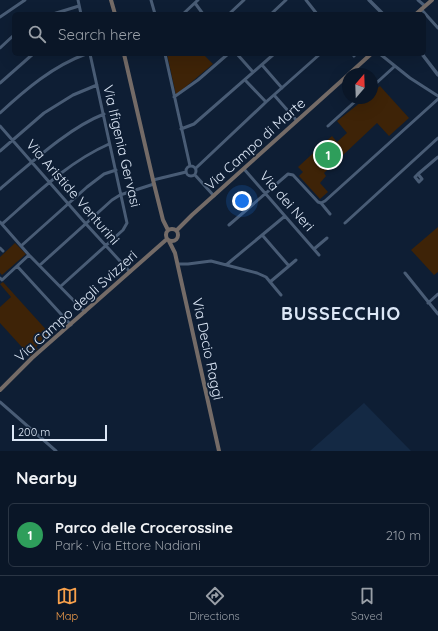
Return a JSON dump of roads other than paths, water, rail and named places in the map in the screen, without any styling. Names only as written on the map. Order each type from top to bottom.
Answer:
[{"type":"main road","points":[[111,0],[114,12]]},
{"type":"main road","points":[[418,12],[432,0]]},
{"type":"main road","points":[[124,56],[153,182],[163,220],[168,230],[166,236],[168,240],[175,241],[178,239],[179,234],[177,230],[168,230]]},
{"type":"main road","name":"Via Campo di Marte","points":[[356,68],[370,56]]},
{"type":"main road","name":"Via Campo di Marte","points":[[177,230],[342,80]]},
{"type":"main road","name":"Via Decio Raggi","points":[[175,253],[178,239]]},
{"type":"main road","name":"Via Decio Raggi","points":[[168,240],[175,253],[178,264],[219,451]]},
{"type":"main road","name":"Via Campo degli Svizzeri","points":[[0,390],[32,358],[168,240]]},
{"type":"street","points":[[0,17],[25,0]]},
{"type":"street","points":[[78,0],[80,12]]},
{"type":"street","points":[[151,0],[154,12]]},
{"type":"street","points":[[186,12],[198,0]]},
{"type":"street","points":[[231,12],[244,0]]},
{"type":"street","points":[[273,12],[286,0]]},
{"type":"street","points":[[306,0],[316,12]]},
{"type":"street","points":[[369,0],[381,12]]},
{"type":"street","points":[[418,0],[438,28]]},
{"type":"street","points":[[195,4],[201,12]]},
{"type":"street","points":[[60,12],[79,6]]},
{"type":"street","points":[[0,48],[12,37]]},
{"type":"street","points":[[0,83],[31,56]]},
{"type":"street","points":[[0,113],[43,76],[72,59],[80,56]]},
{"type":"street","name":"Via Ifigenia Gervasi","points":[[61,286],[123,230],[127,223],[90,56]]},
{"type":"street","points":[[165,56],[190,166]]},
{"type":"street","points":[[174,97],[198,80],[226,56]]},
{"type":"street","points":[[239,56],[253,72]]},
{"type":"street","points":[[181,129],[194,124],[272,56]]},
{"type":"street","points":[[195,175],[196,168],[318,56]]},
{"type":"street","points":[[382,56],[410,78],[438,96]]},
{"type":"street","points":[[424,56],[438,75]]},
{"type":"street","points":[[262,65],[282,88]]},
{"type":"street","points":[[378,82],[395,66]]},
{"type":"street","points":[[245,80],[266,102]]},
{"type":"street","points":[[0,151],[44,113],[73,95],[97,85]]},
{"type":"street","points":[[274,95],[297,121]]},
{"type":"street","points":[[321,203],[438,99]]},
{"type":"street","points":[[328,126],[353,104]]},
{"type":"street","points":[[0,189],[71,132],[92,118],[104,114]]},
{"type":"street","name":"Via Aristide Venturini","points":[[0,126],[130,272]]},
{"type":"street","points":[[345,223],[438,138]]},
{"type":"street","points":[[85,312],[29,255],[1,223],[50,182],[86,156],[109,144]]},
{"type":"street","points":[[418,174],[438,157]]},
{"type":"street","points":[[190,166],[196,168]]},
{"type":"street","points":[[40,265],[112,200],[120,195],[153,182],[186,172],[187,168],[190,166]]},
{"type":"street","name":"Via dei Neri","points":[[244,169],[319,255]]},
{"type":"street","points":[[21,246],[87,187],[104,174],[116,170]]},
{"type":"street","points":[[186,172],[190,176],[195,175]]},
{"type":"street","points":[[229,225],[288,174],[293,175],[330,214]]},
{"type":"street","points":[[195,175],[214,196]]},
{"type":"street","points":[[226,265],[263,236],[285,216]]},
{"type":"street","points":[[263,236],[289,266]]},
{"type":"street","name":"Via dei Neri","points":[[314,249],[326,238]]},
{"type":"street","points":[[0,278],[2,280],[29,255]]},
{"type":"street","points":[[270,282],[296,260]]},
{"type":"street","points":[[178,264],[210,261],[257,273],[266,277],[281,295]]},
{"type":"street","points":[[17,266],[71,325]]},
{"type":"street","points":[[405,273],[438,314]]},
{"type":"street","points":[[428,303],[438,294]]},
{"type":"street","points":[[0,402],[56,451]]},
{"type":"place","name":"Parco delle Crocerossine","points":[[328,155]]},
{"type":"district","name":"BUSSECCHIO","points":[[341,313]]}]
